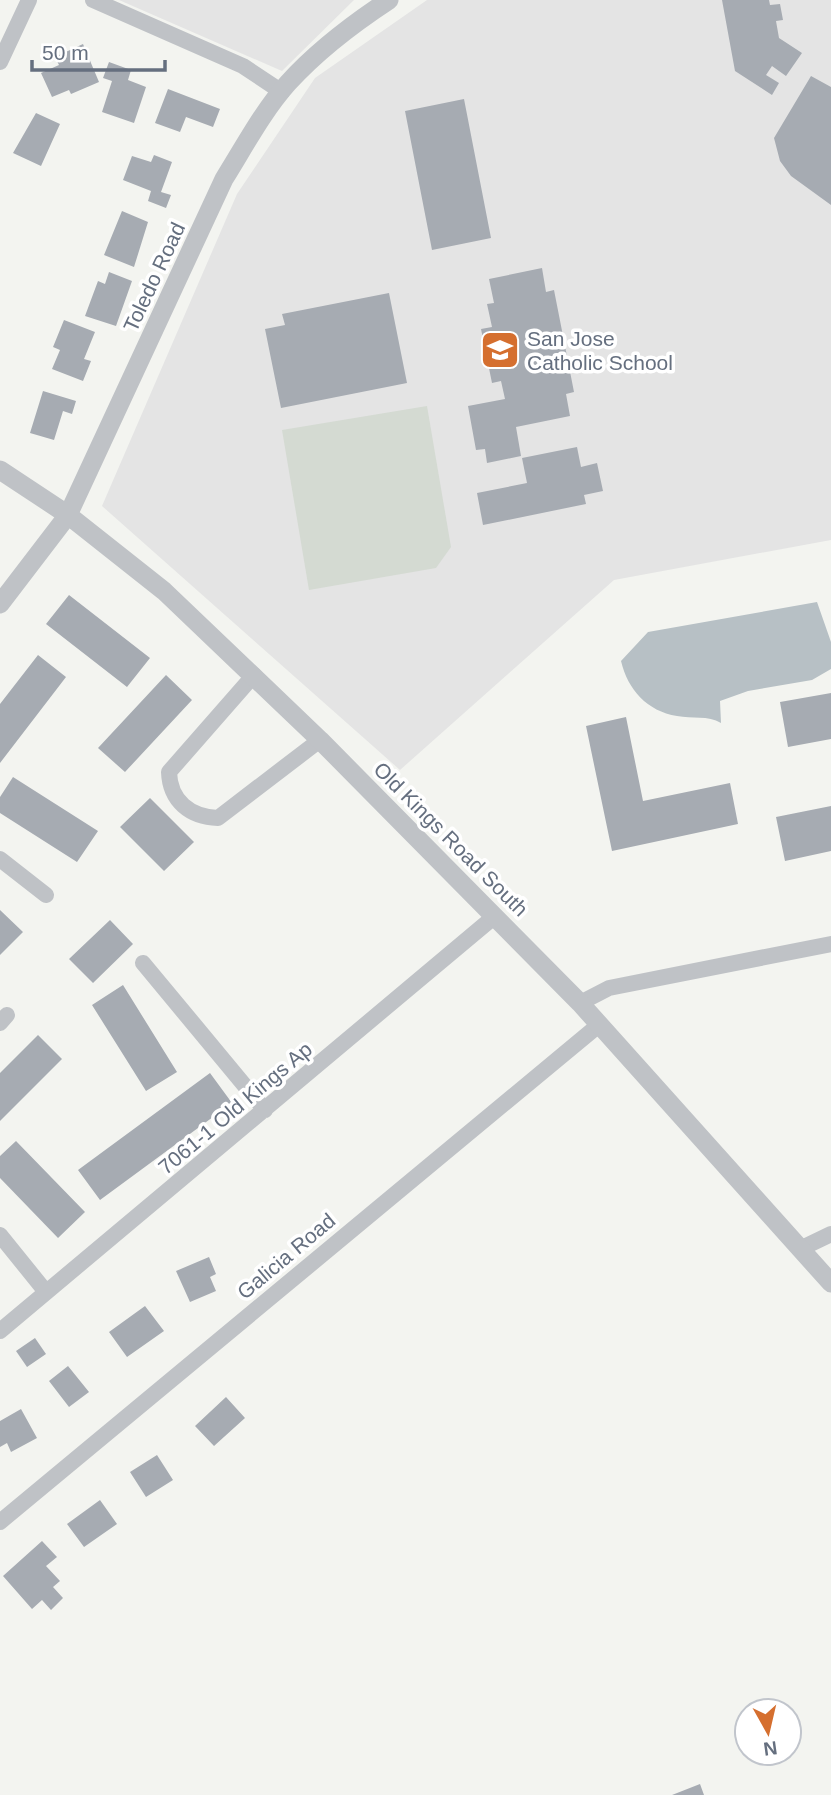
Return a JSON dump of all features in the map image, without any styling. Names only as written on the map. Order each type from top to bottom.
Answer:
[{"type":"street","points":[[0,62],[29,0]]},
{"type":"street","points":[[93,0],[243,66],[282,92]]},
{"type":"street","name":"Toledo Road","points":[[0,604],[68,515],[224,179],[282,92],[338,37],[389,0]]},
{"type":"street","name":"Old Kings Road South","points":[[0,470],[68,515],[164,591],[320,740],[600,1024],[831,1283]]},
{"type":"street","points":[[254,676],[169,772],[169,789],[176,800],[200,817],[218,818],[320,740]]},
{"type":"street","points":[[0,859],[46,895]]},
{"type":"street","name":"7061-1 Old Kings Ap","points":[[0,1331],[495,916]]},
{"type":"street","points":[[580,1003],[609,988],[831,944]]},
{"type":"street","points":[[143,963],[265,1110]]},
{"type":"street","name":"Galicia Road","points":[[0,1522],[600,1024]]},
{"type":"street","points":[[802,1248],[831,1234]]},
{"type":"street","points":[[0,1235],[46,1292]]},
{"type":"shaded area","points":[[119,0],[354,0],[282,71]]},
{"type":"shaded area","name":"San Jose Catholic School","points":[[427,0],[831,0],[831,540],[614,580],[400,770],[102,506],[237,194],[315,78]]},
{"type":"shaded area","points":[[427,406],[451,547],[436,568],[309,590],[282,430]]},
{"type":"shaded area","points":[[817,602],[831,642],[831,669],[812,680],[748,691],[720,701],[721,723],[705,718],[677,716],[657,709],[640,698],[624,671],[621,661],[648,632]]},
{"type":"building","points":[[722,0],[769,0],[770,5],[780,4],[783,20],[776,21],[779,38],[802,53],[786,76],[772,66],[766,75],[779,83],[772,95],[735,71]]},
{"type":"building","points":[[83,44],[99,82],[71,94],[69,90],[52,97],[41,73],[59,65],[55,57]]},
{"type":"building","points":[[109,62],[131,70],[128,80],[146,87],[134,123],[102,112],[112,81],[103,78]]},
{"type":"building","points":[[811,76],[831,87],[831,205],[791,176],[780,161],[774,138]]},
{"type":"building","points":[[168,89],[220,109],[213,127],[186,117],[180,132],[155,123]]},
{"type":"building","points":[[464,99],[491,238],[432,250],[405,111]]},
{"type":"building","points":[[36,113],[60,124],[41,166],[13,153]]},
{"type":"building","points":[[154,155],[172,162],[161,192],[171,195],[166,208],[148,201],[151,191],[123,180],[132,156],[151,162]]},
{"type":"building","points":[[122,211],[148,222],[134,267],[104,255]]},
{"type":"building","points":[[542,268],[546,292],[554,290],[574,392],[566,394],[570,416],[516,427],[521,456],[487,463],[485,449],[476,450],[468,406],[505,399],[501,381],[492,383],[481,329],[492,327],[487,304],[494,303],[489,279]]},
{"type":"building","points":[[109,272],[132,281],[116,326],[85,316],[98,281],[105,284]]},
{"type":"building","points":[[389,293],[407,383],[281,408],[265,329],[285,325],[282,314]]},
{"type":"building","points":[[64,320],[95,332],[84,359],[91,361],[83,381],[52,369],[60,350],[53,347]]},
{"type":"building","points":[[43,391],[76,401],[72,414],[63,411],[54,440],[30,433]]},
{"type":"building","points":[[577,447],[581,467],[597,463],[603,491],[584,495],[586,504],[483,525],[477,493],[527,483],[522,458]]},
{"type":"building","points":[[69,595],[150,658],[127,687],[46,624]]},
{"type":"building","points":[[38,655],[66,677],[0,763],[0,704]]},
{"type":"building","points":[[166,675],[192,700],[125,772],[98,748]]},
{"type":"building","points":[[831,693],[831,739],[788,747],[780,702]]},
{"type":"building","points":[[626,717],[643,801],[730,783],[738,824],[612,851],[586,726]]},
{"type":"building","points":[[13,777],[98,831],[77,862],[0,813],[0,797]]},
{"type":"building","points":[[150,798],[194,842],[164,871],[120,827]]},
{"type":"building","points":[[831,806],[831,851],[785,861],[776,817]]},
{"type":"building","points":[[0,910],[23,932],[0,955]]},
{"type":"building","points":[[110,920],[133,944],[93,983],[69,959]]},
{"type":"building","points":[[123,985],[177,1072],[146,1091],[92,1005]]},
{"type":"building","points":[[38,1035],[62,1059],[0,1121],[0,1073]]},
{"type":"building","points":[[210,1073],[232,1103],[100,1200],[78,1170]]},
{"type":"building","points":[[16,1141],[85,1212],[58,1238],[0,1178],[0,1156]]},
{"type":"building","points":[[209,1257],[216,1274],[210,1277],[216,1291],[190,1302],[176,1271]]},
{"type":"building","points":[[145,1306],[164,1331],[127,1357],[109,1332]]},
{"type":"building","points":[[35,1338],[46,1354],[27,1367],[16,1351]]},
{"type":"building","points":[[68,1366],[89,1392],[69,1407],[49,1381]]},
{"type":"building","points":[[226,1397],[245,1418],[214,1446],[195,1426]]},
{"type":"building","points":[[21,1409],[37,1438],[11,1452],[7,1443],[0,1447],[0,1421]]},
{"type":"building","points":[[157,1455],[173,1480],[146,1497],[130,1472]]},
{"type":"building","points":[[100,1500],[117,1524],[84,1547],[67,1524]]},
{"type":"building","points":[[42,1541],[57,1557],[46,1566],[60,1581],[53,1587],[63,1598],[51,1610],[42,1600],[32,1609],[3,1576]]},
{"type":"building","points":[[700,1784],[704,1795],[672,1795]]},
{"type":"place","name":"San Jose Catholic School","points":[[500,350]]}]
